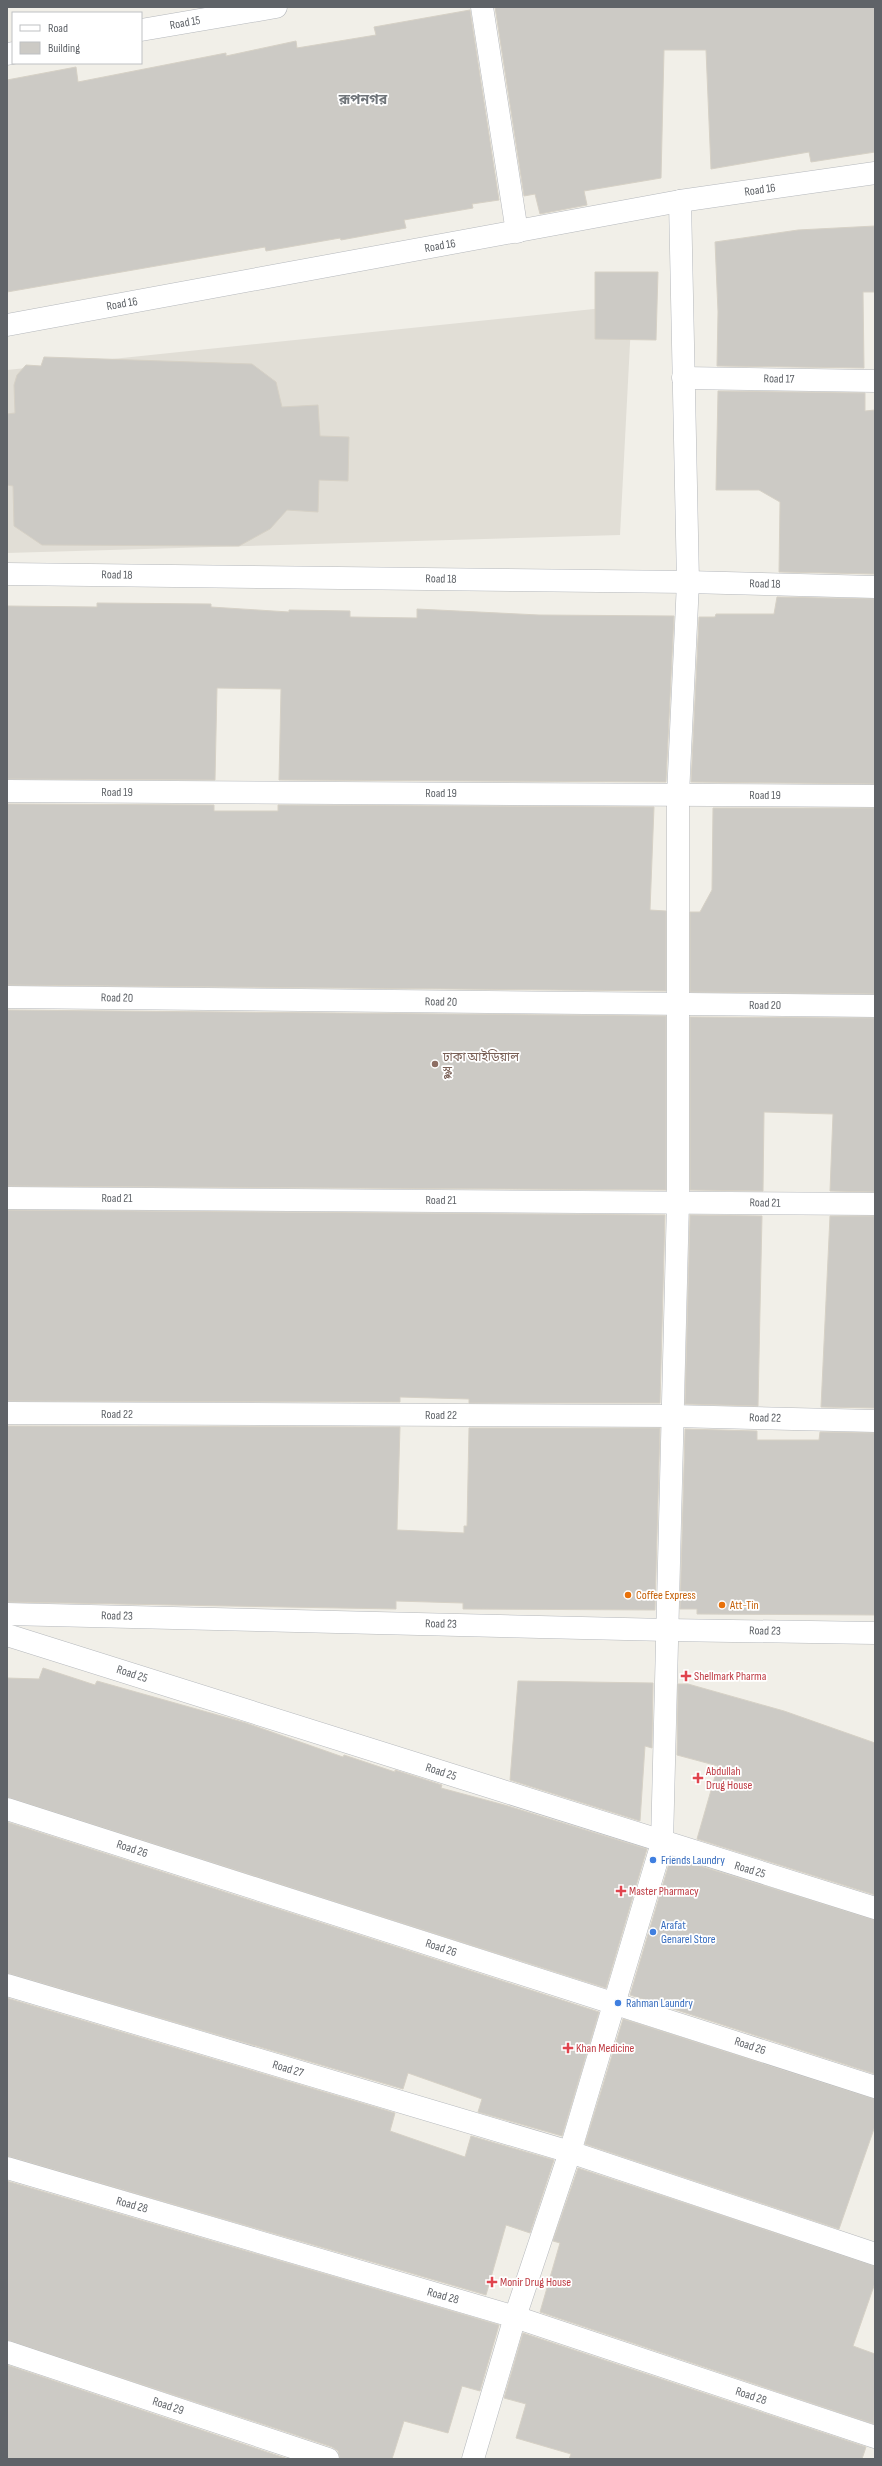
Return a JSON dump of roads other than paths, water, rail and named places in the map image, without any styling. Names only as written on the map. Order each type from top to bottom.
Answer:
[{"type":"street","name":"Road 15","points":[[142,30],[276,7]]},
{"type":"street","points":[[482,7],[517,232]]},
{"type":"street","name":"Road 16","points":[[7,325],[680,201],[875,173]]},
{"type":"street","points":[[474,2459],[515,2318],[570,2152],[613,2003],[662,1843],[678,1202],[678,795],[688,582],[680,201]]},
{"type":"street","name":"Road 17","points":[[683,378],[875,380]]},
{"type":"street","name":"Road 18","points":[[7,574],[688,582],[875,587]]},
{"type":"street","name":"Road 19","points":[[7,791],[875,796]]},
{"type":"street","name":"Road 20","points":[[7,997],[875,1006]]},
{"type":"street","name":"Road 21","points":[[7,1198],[875,1204]]},
{"type":"street","name":"Road 22","points":[[7,1413],[673,1416],[875,1421]]},
{"type":"street","name":"Road 23","points":[[7,1614],[668,1630],[875,1633]]},
{"type":"street","name":"Road 25","points":[[7,1635],[662,1843],[875,1908]]},
{"type":"street","name":"Road 26","points":[[7,1809],[875,2087]]},
{"type":"street","name":"Road 27","points":[[7,1985],[570,2152],[875,2254]]},
{"type":"street","name":"Road 28","points":[[7,2168],[515,2318],[875,2437]]},
{"type":"street","name":"Road 29","points":[[7,2352],[328,2459]]},
{"type":"place","name":"ঢাকা আইডিয়াল স্কুল","points":[[435,1064]]},
{"type":"place","name":"Coffee Express","points":[[628,1595]]},
{"type":"place","name":"Att-Tin","points":[[722,1605]]},
{"type":"place","name":"Shellmark Pharma","points":[[686,1676]]},
{"type":"place","name":"Abdullah Drug House","points":[[698,1778]]},
{"type":"place","name":"Friends Laundry","points":[[653,1860]]},
{"type":"place","name":"Master Pharmacy","points":[[621,1891]]},
{"type":"place","name":"Arafat Genarel Store","points":[[653,1932]]},
{"type":"place","name":"Rahman Laundry","points":[[618,2003]]},
{"type":"place","name":"Khan Medicine","points":[[568,2048]]},
{"type":"place","name":"Monir Drug House","points":[[492,2282]]},
{"type":"district","name":"রূপনগর","points":[[363,99]]}]
